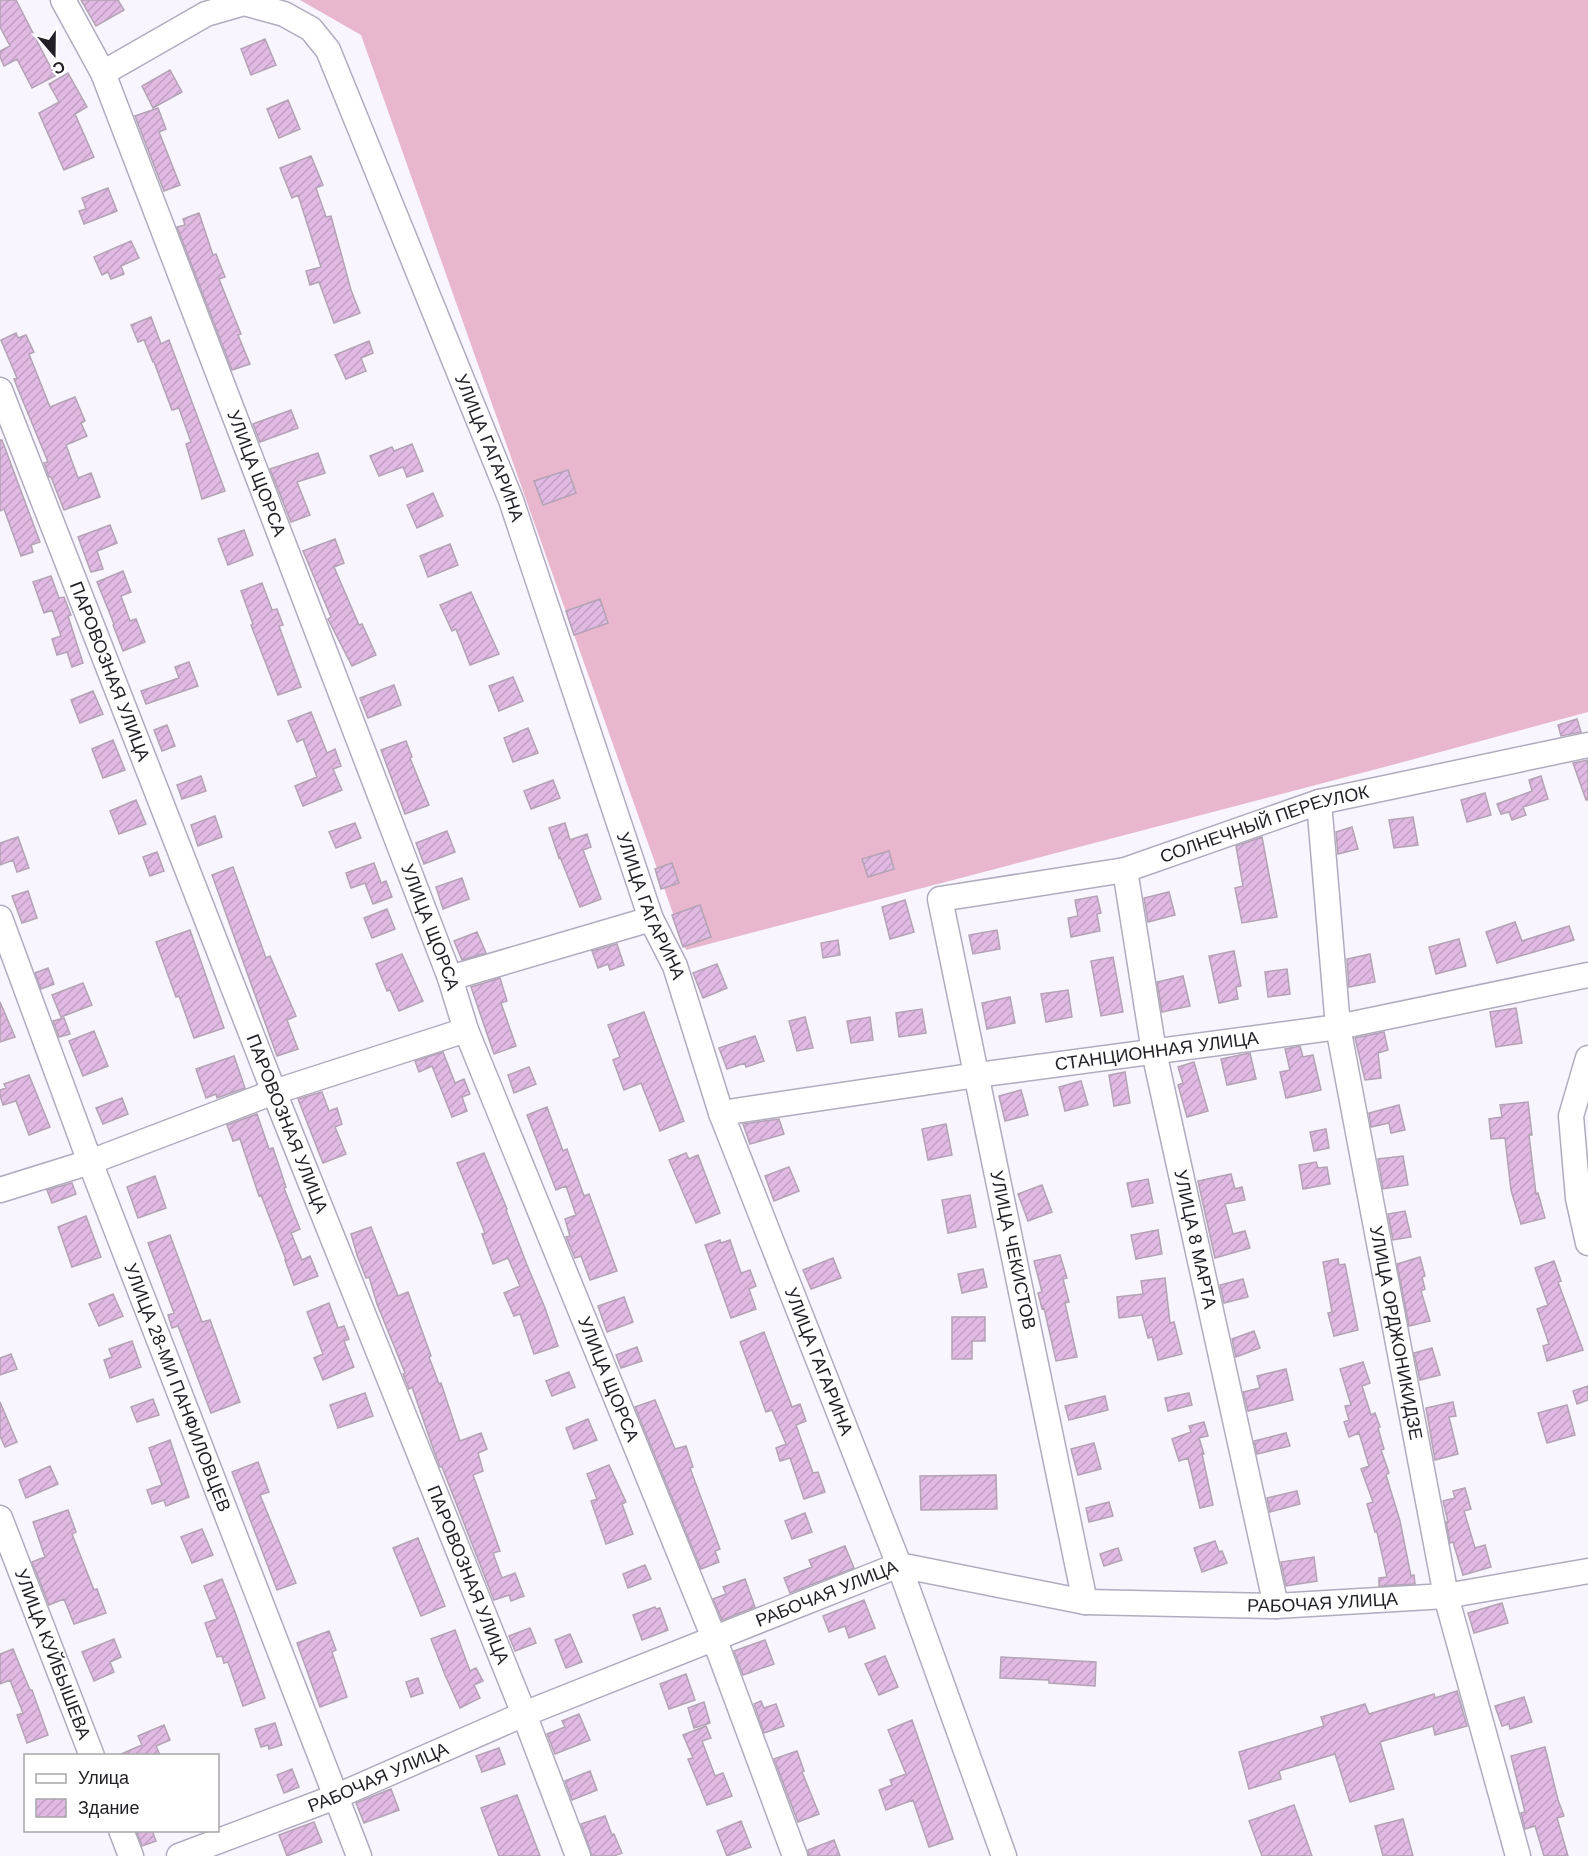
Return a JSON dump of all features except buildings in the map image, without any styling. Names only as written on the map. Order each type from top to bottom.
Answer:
[{"type":"street","name":"УЛИЦА ЩОРСА","points":[[63,0],[103,74],[450,978],[466,1030],[714,1638],[795,1856]]},
{"type":"street","name":"УЛИЦА ГАГАРИНА","points":[[103,74],[206,14],[244,3],[285,14],[311,29],[328,50],[511,500],[651,919],[675,966],[721,1113],[899,1565],[1004,1856]]},
{"type":"street","name":"ПАРОВОЗНАЯ УЛИЦА","points":[[0,390],[274,1092],[524,1714],[578,1856]]},
{"type":"street","name":"СОЛНЕЧНЫЙ ПЕРЕУЛОК","points":[[940,899],[1125,870],[1319,802],[1588,745]]},
{"type":"street","name":"УЛИЦА ОРДЖОНИКИДЗЕ","points":[[1319,802],[1338,1028],[1446,1596],[1518,1856]]},
{"type":"street","name":"УЛИЦА 8 МАРТА","points":[[1125,870],[1155,1052],[1276,1606]]},
{"type":"street","name":"УЛИЦА ЧЕКИСТОВ","points":[[940,899],[1085,1602]]},
{"type":"street","name":"УЛИЦА 28-МИ ПАНФИЛОВЦЕВ","points":[[0,918],[90,1162],[358,1856]]},
{"type":"street","points":[[450,978],[651,919]]},
{"type":"street","name":"СТАНЦИОННАЯ УЛИЦА","points":[[721,1113],[977,1075],[1338,1028],[1588,975]]},
{"type":"street","points":[[0,1190],[90,1162],[274,1092],[466,1030]]},
{"type":"street","points":[[1588,1058],[1571,1116],[1578,1198],[1588,1243]]},
{"type":"street","name":"УЛИЦА КУЙБЫШЕВА","points":[[0,1518],[92,1754]]},
{"type":"street","name":"РАБОЧАЯ УЛИЦА","points":[[179,1856],[335,1797],[524,1714],[899,1565],[1085,1602],[1276,1606],[1446,1596],[1588,1571]]},
{"type":"street","points":[[122,1832],[131,1856]]},
{"type":"shaded area","points":[[300,0],[1588,0],[1588,712],[686,950],[361,35]]}]
